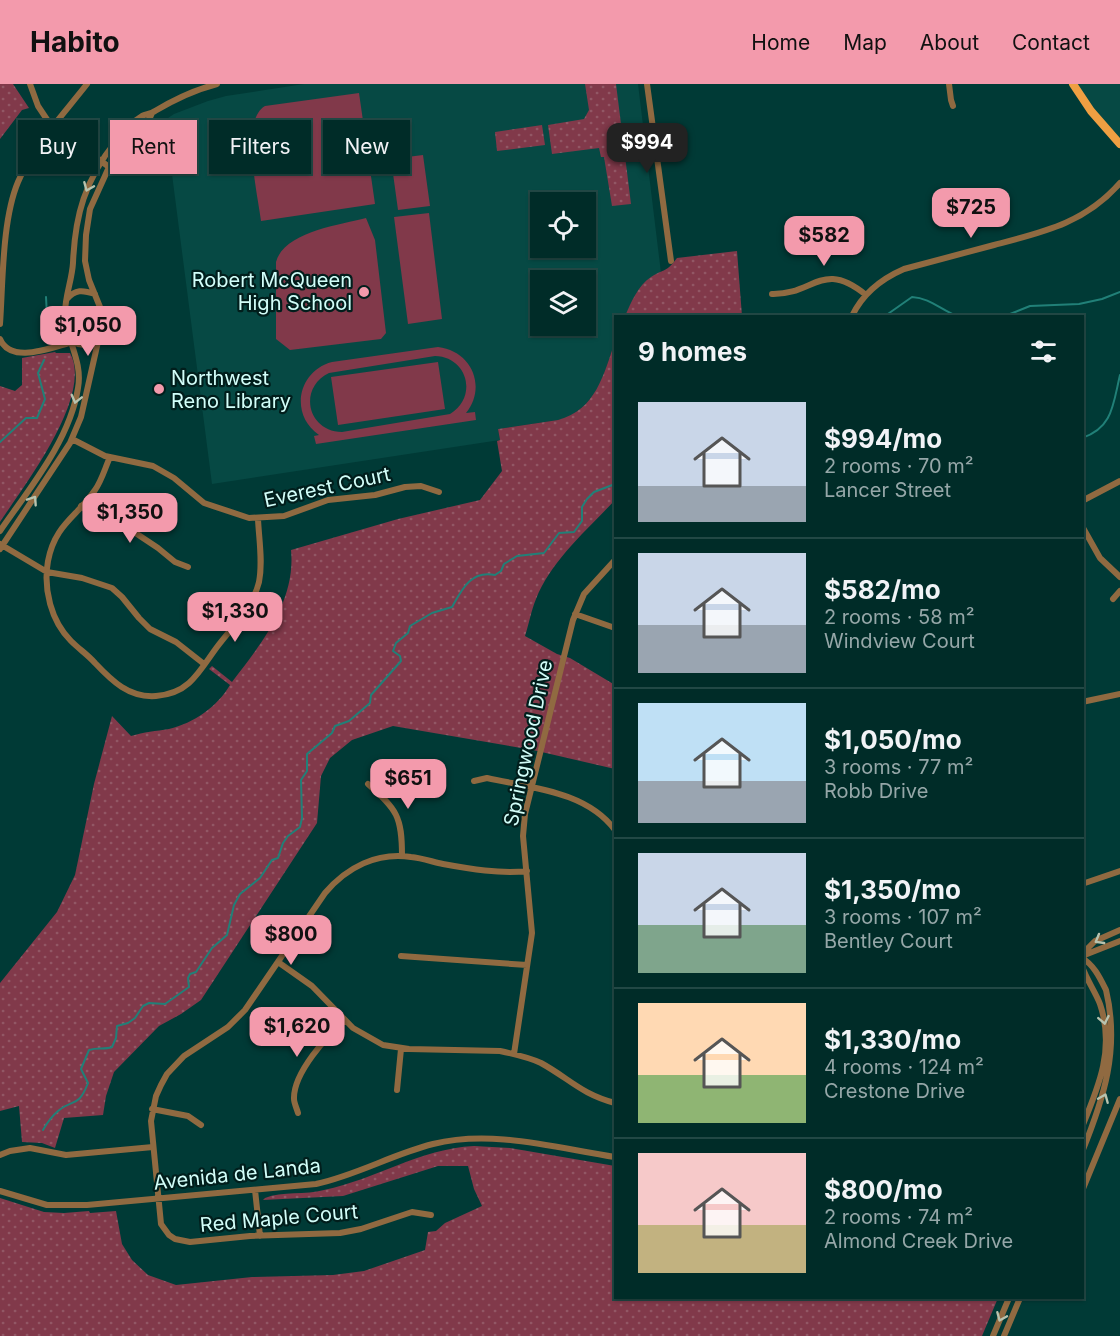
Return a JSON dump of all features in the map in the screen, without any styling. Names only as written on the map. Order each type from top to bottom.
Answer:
[{"type":"main road","points":[[1073,84],[1091,111],[1120,144]]},
{"type":"street","points":[[30,84],[38,106],[49,120]]},
{"type":"street","points":[[59,120],[87,84]]},
{"type":"street","points":[[0,531],[57,445],[77,397],[80,376],[66,321],[66,300],[73,264],[76,222],[84,196],[101,162],[133,123],[143,115],[152,113],[179,97],[217,84]]},
{"type":"street","points":[[647,84],[671,261]]},
{"type":"street","points":[[949,84],[953,106]]},
{"type":"street","points":[[152,113],[148,122],[122,149],[109,167],[94,198],[86,234],[85,261],[102,316],[102,328],[86,400],[72,439],[1,546],[47,572],[82,578],[112,588],[150,628],[176,642],[204,664]]},
{"type":"street","points":[[98,160],[109,167]]},
{"type":"street","points":[[0,324],[8,224],[13,197],[22,174]]},
{"type":"street","points":[[853,315],[866,295],[882,280],[904,269],[1063,225],[1089,211],[1120,183]]},
{"type":"street","points":[[772,294],[789,294],[817,281],[833,279],[849,283],[866,295]]},
{"type":"street","points":[[66,300],[74,292],[95,294]]},
{"type":"street","points":[[0,339],[8,350],[29,352],[73,342],[86,345],[99,339]]},
{"type":"street","points":[[72,439],[110,457],[153,466],[174,478],[204,502],[236,515],[258,519],[261,571],[256,590],[244,613],[189,683],[170,693],[148,696],[131,692],[114,683],[63,632],[51,606],[47,572],[57,535],[96,489],[110,457]]},
{"type":"street","points":[[1084,500],[1120,481]]},
{"type":"street","name":"Everest Court","points":[[258,519],[284,516],[328,500],[375,495],[405,487],[421,486],[439,492]]},
{"type":"street","points":[[81,506],[95,517],[125,526],[175,562],[188,567]]},
{"type":"street","points":[[1084,530],[1100,558],[1120,576]]},
{"type":"street","name":"Springwood Drive","points":[[514,1054],[532,920],[524,825],[531,788],[575,614],[589,588],[614,561]]},
{"type":"street","points":[[1113,599],[1120,591]]},
{"type":"street","points":[[575,614],[614,628]]},
{"type":"street","points":[[1084,702],[1120,694]]},
{"type":"street","points":[[474,782],[487,778],[564,796],[584,803],[603,817],[614,829]]},
{"type":"street","points":[[368,784],[387,801],[398,816],[402,835],[402,856]]},
{"type":"street","points":[[201,1125],[188,1116],[152,1109],[161,1084],[183,1056],[237,1019],[326,893],[344,874],[378,858],[402,856],[506,872],[527,871]]},
{"type":"street","points":[[1084,883],[1120,871]]},
{"type":"street","points":[[1084,954],[1095,941],[1120,930]]},
{"type":"street","points":[[1084,955],[1120,941]]},
{"type":"street","points":[[401,956],[527,965]]},
{"type":"street","points":[[1084,958],[1094,968],[1110,999],[1116,1015],[1118,1043],[1108,1089],[1084,1147]]},
{"type":"street","points":[[278,962],[312,986],[345,1020],[362,1035],[372,1040],[401,1049],[501,1051],[514,1054],[541,1063],[587,1094],[614,1103]]},
{"type":"street","points":[[1084,970],[1103,1014],[1107,1042],[1102,1074],[1084,1122]]},
{"type":"street","points":[[298,1113],[294,1098],[304,1069],[320,1045],[345,1020]]},
{"type":"street","points":[[397,1090],[401,1049]]},
{"type":"street","points":[[1084,1186],[1120,1099]]},
{"type":"street","name":"Red Maple Court","points":[[152,1109],[157,1199],[163,1228],[178,1240],[190,1242],[340,1233],[361,1229],[412,1212],[431,1215]]},
{"type":"street","name":"Avenida de Landa","points":[[0,1191],[35,1202],[59,1206],[316,1184],[334,1180],[417,1148],[461,1139],[499,1139],[614,1157]]},
{"type":"street","points":[[0,1155],[10,1150],[30,1148],[66,1155],[153,1147]]},
{"type":"street","points":[[255,1190],[260,1236]]},
{"type":"street","points":[[993,1336],[1009,1299]]},
{"type":"street","points":[[1004,1336],[1020,1299]]},
{"type":"shaded area","points":[[0,84],[13,84],[29,108],[22,110],[0,139]]},
{"type":"shaded area","name":"Robert McQueen High School","points":[[304,84],[638,84],[661,273],[652,277],[633,301],[626,315],[614,315],[614,344],[600,387],[584,406],[568,418],[498,429],[500,440],[212,484],[172,174],[197,174],[197,120],[165,120],[174,114],[226,96]]},
{"type":"shaded area","points":[[585,84],[616,84],[631,204],[612,206],[604,157],[601,157],[599,148],[552,154],[548,125],[584,119],[589,110]]},
{"type":"shaded area","points":[[1073,84],[1120,84],[1120,144]]},
{"type":"shaded area","points":[[359,93],[363,120],[323,120],[323,174],[371,174],[375,204],[261,221],[254,174],[311,174],[311,120],[256,120],[265,106]]},
{"type":"shaded area","points":[[542,125],[545,145],[497,151],[495,132]]},
{"type":"shaded area","points":[[423,155],[430,206],[398,210],[393,174],[410,174],[410,157]]},
{"type":"shaded area","points":[[429,213],[442,319],[408,324],[394,217]]},
{"type":"shaded area","points":[[366,218],[375,240],[386,333],[381,339],[290,350],[276,339],[276,262],[281,252],[290,243],[314,231]]},
{"type":"shaded area","points":[[737,251],[742,315],[625,315],[635,295],[646,280],[668,268],[677,258]]},
{"type":"shaded area","points":[[614,344],[614,501],[571,546],[551,572],[536,599],[525,636],[557,654],[570,658],[614,684],[614,769],[533,750],[393,726],[352,740],[330,758],[321,776],[317,823],[201,1000],[159,1026],[114,1072],[106,1096],[103,1115],[64,1118],[55,1148],[42,1143],[22,1142],[19,1106],[0,1111],[0,983],[57,912],[75,875],[94,784],[112,716],[131,736],[169,729],[187,723],[204,713],[230,685],[209,669],[212,666],[232,682],[255,652],[275,620],[288,587],[291,550],[398,519],[480,500],[502,471],[497,441],[500,440],[498,429],[558,420],[571,415],[590,399],[607,366]]},
{"type":"shaded area","points":[[438,347],[450,350],[460,355],[473,372],[475,392],[466,413],[475,412],[476,420],[316,444],[314,436],[319,435],[304,416],[301,394],[311,374],[332,362]],"holes":[[[435,356],[446,358],[462,370],[466,388],[459,407],[450,414],[342,432],[330,430],[314,417],[310,398],[313,388],[329,373]]]},
{"type":"shaded area","points":[[55,352],[70,353],[75,371],[72,393],[53,440],[0,522],[0,386],[15,391],[22,385],[22,358]]},
{"type":"shaded area","points":[[438,362],[445,409],[338,425],[331,377]]},
{"type":"shaded area","points":[[474,1146],[510,1148],[614,1166],[614,1299],[998,1299],[982,1336],[0,1336],[0,1198],[44,1212],[116,1211],[122,1244],[132,1260],[148,1275],[176,1285],[252,1277],[333,1275],[364,1271],[425,1250],[428,1232],[436,1231],[445,1223],[482,1206],[474,1189],[468,1166],[438,1166],[343,1196],[263,1200],[279,1194],[310,1192],[343,1185],[416,1158],[454,1148]]},
{"type":"waterway","points":[[1008,315],[1030,306],[1079,304],[1120,292]]},
{"type":"waterway","points":[[46,297],[48,335]]},
{"type":"waterway","points":[[886,315],[912,297],[930,302],[954,315]]},
{"type":"waterway","points":[[0,442],[26,418],[37,418],[45,399],[38,373],[44,360]]},
{"type":"waterway","points":[[1084,437],[1092,434],[1106,421],[1113,405],[1120,375]]},
{"type":"waterway","points":[[43,1130],[56,1113],[81,1097],[88,1083],[81,1069],[89,1050],[112,1047],[116,1038],[117,1026],[135,1018],[143,1006],[149,1003],[165,1004],[189,987],[190,974],[196,972],[212,948],[227,935],[234,905],[240,894],[260,878],[272,860],[278,858],[283,843],[300,827],[302,818],[301,780],[307,771],[307,754],[332,733],[335,726],[349,721],[370,703],[371,695],[401,661],[400,656],[393,651],[396,643],[408,633],[410,626],[432,613],[452,607],[473,578],[487,574],[495,575],[501,571],[504,564],[517,556],[544,553],[559,533],[574,532],[582,521],[582,507],[594,492],[614,484]]},
{"type":"place","name":"Robert McQueen High School","points":[[364,292]]},
{"type":"place","name":"Northwest Reno Library","points":[[159,389]]}]
